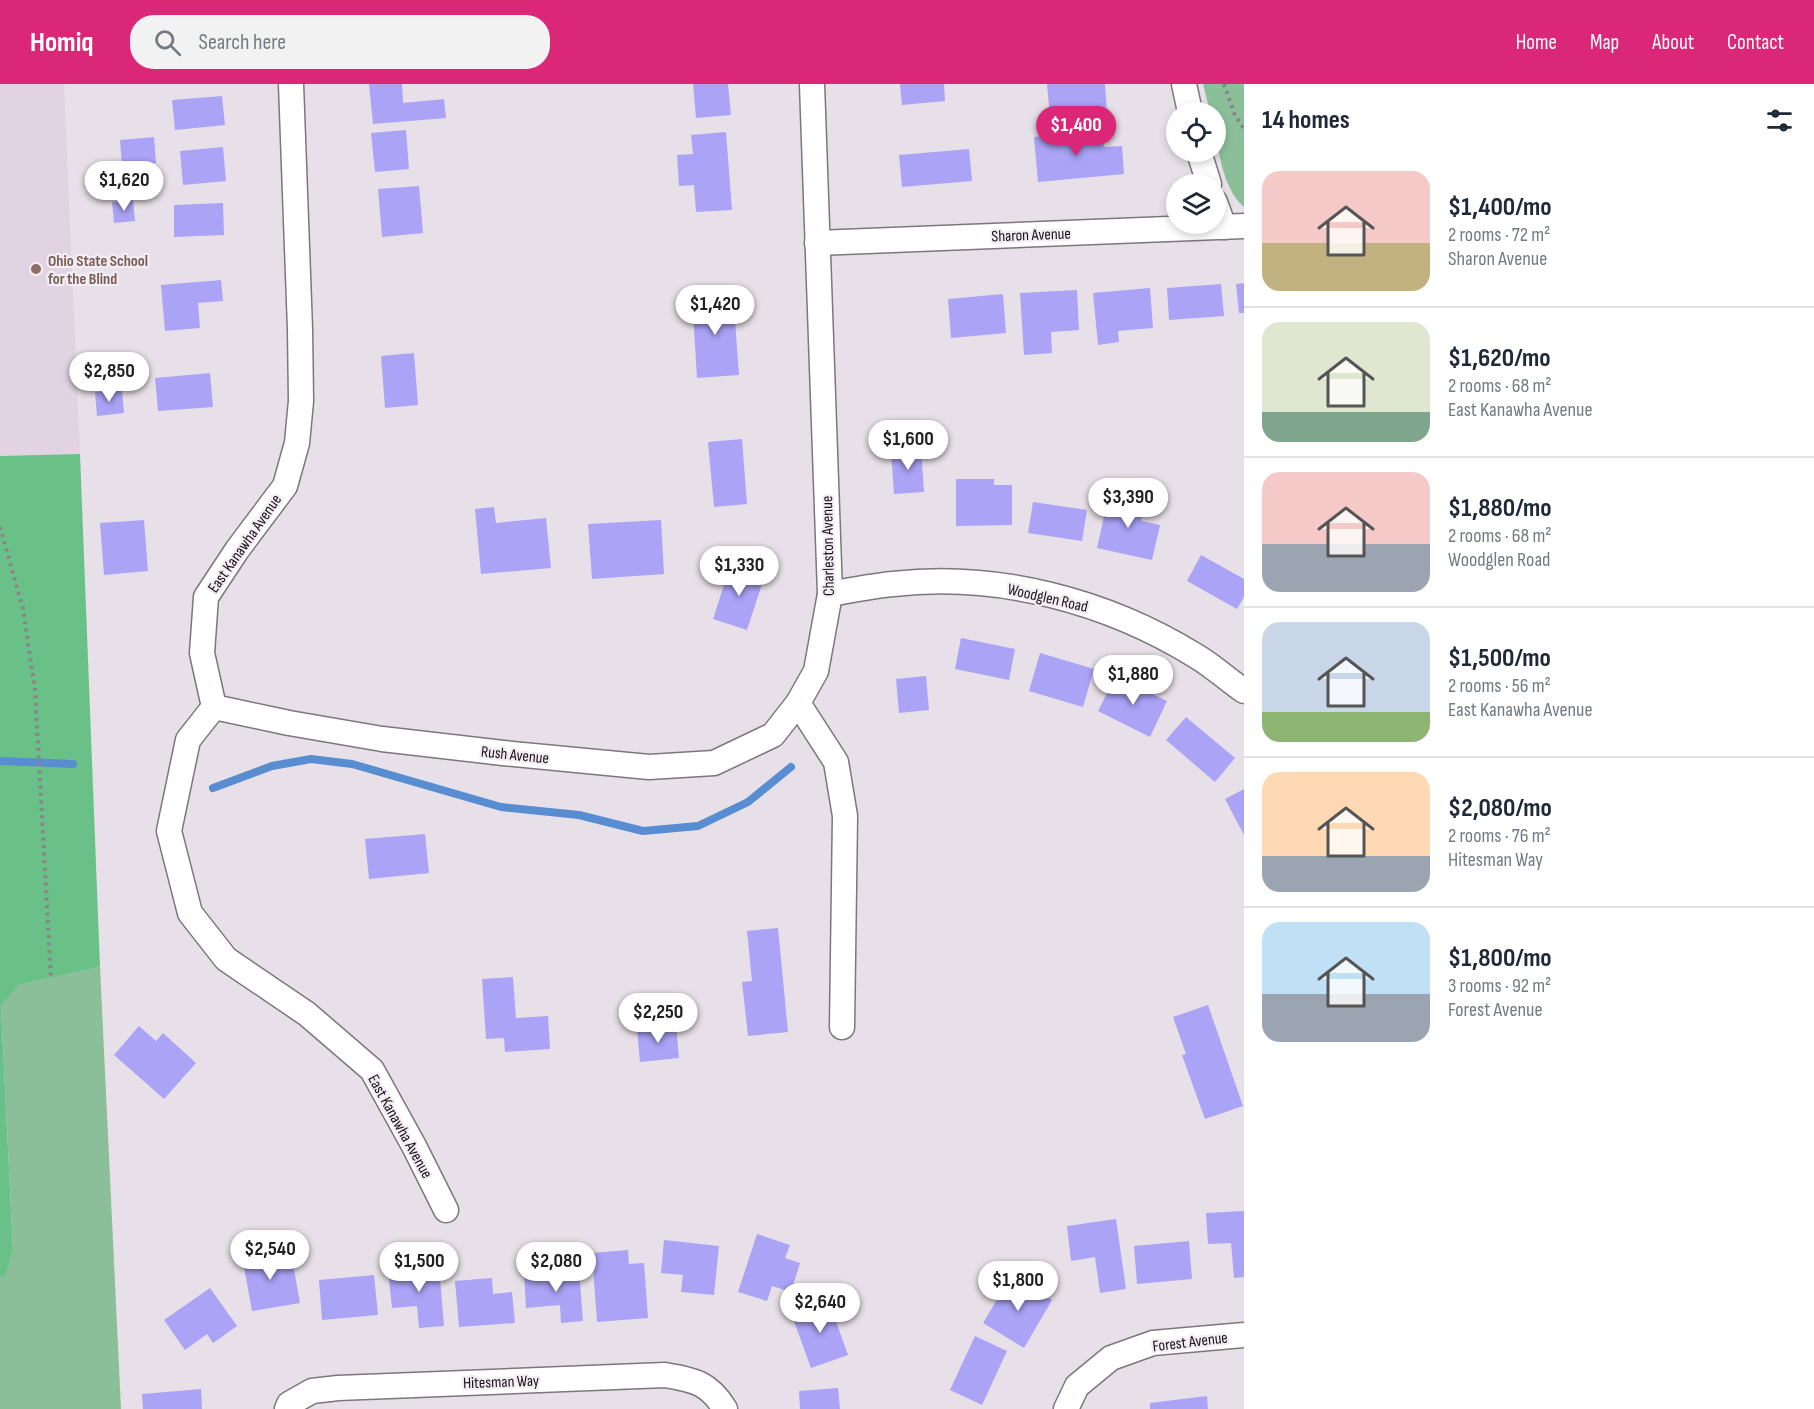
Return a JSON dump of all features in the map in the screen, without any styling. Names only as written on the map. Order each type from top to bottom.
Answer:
[{"type":"street","name":"East Kanawha Avenue","points":[[291,84],[300,329],[301,401],[297,443],[285,486],[237,550],[206,597],[202,653],[214,707],[188,740],[169,831],[190,913],[226,959],[307,1014],[372,1070],[446,1210]]},
{"type":"street","name":"Charleston Avenue","points":[[798,704],[816,671],[830,594],[812,84]]},
{"type":"street","points":[[1184,84],[1188,102]]},
{"type":"street","name":"Sharon Avenue","points":[[818,243],[1234,226]]},
{"type":"street","name":"Woodglen Road","points":[[830,594],[893,584],[956,582],[1030,590],[1082,603],[1141,626],[1197,657],[1244,691]]},
{"type":"street","name":"Rush Avenue","points":[[214,707],[288,723],[382,739],[649,767],[714,763],[773,735],[798,704]]},
{"type":"street","points":[[798,704],[836,762],[845,816],[842,1027]]},
{"type":"street","name":"Forest Avenue","points":[[1066,1409],[1077,1386],[1111,1358],[1154,1343],[1244,1335]]},
{"type":"street","name":"Hitesman Way","points":[[288,1406],[312,1391],[338,1388],[666,1375],[690,1379],[719,1400]]},
{"type":"path","points":[[1224,84],[1234,113],[1244,129]]},
{"type":"path","points":[[0,527],[23,609],[35,690],[51,978]]},
{"type":"shaded area","name":"Ohio State School for the Blind","points":[[0,84],[64,84],[80,454],[0,456]]},
{"type":"green space","points":[[1203,84],[1244,84],[1244,207],[1230,188],[1221,162],[1226,162],[1226,102],[1208,102]]},
{"type":"green space","points":[[80,454],[100,967],[18,985],[1,1006],[13,1250],[5,1277],[0,1278],[0,456]]},
{"type":"green space","points":[[100,967],[121,1409],[0,1409],[0,1278],[5,1276],[13,1250],[1,1006],[17,985]]},
{"type":"building","points":[[369,84],[402,84],[403,103],[444,99],[446,118],[373,124]]},
{"type":"building","points":[[693,84],[728,84],[731,115],[696,118]]},
{"type":"building","points":[[900,84],[944,84],[945,101],[902,105]]},
{"type":"building","points":[[1047,84],[1105,84],[1107,113],[1050,118]]},
{"type":"building","points":[[222,96],[225,125],[175,130],[172,100]]},
{"type":"building","points":[[406,130],[409,169],[375,172],[371,133]]},
{"type":"building","points":[[1102,130],[1104,147],[1122,146],[1124,174],[1038,182],[1034,137]]},
{"type":"building","points":[[726,132],[732,210],[696,212],[694,185],[679,186],[677,155],[693,154],[691,135]]},
{"type":"building","points":[[154,137],[156,163],[122,166],[120,140]]},
{"type":"building","points":[[223,147],[226,181],[183,185],[180,151]]},
{"type":"building","points":[[969,149],[972,181],[902,187],[899,155]]},
{"type":"building","points":[[419,186],[423,233],[382,237],[378,189]]},
{"type":"building","points":[[133,200],[135,221],[114,223],[112,202]]},
{"type":"building","points":[[223,203],[224,235],[174,237],[174,205]]},
{"type":"building","points":[[221,280],[223,301],[198,303],[200,328],[165,331],[161,285]]},
{"type":"building","points":[[1244,283],[1244,313],[1239,313],[1236,284]]},
{"type":"building","points":[[1221,284],[1224,316],[1169,320],[1167,288]]},
{"type":"building","points":[[1150,288],[1153,328],[1118,331],[1119,342],[1098,345],[1093,293]]},
{"type":"building","points":[[1077,290],[1079,330],[1051,332],[1052,353],[1024,355],[1020,293]]},
{"type":"building","points":[[733,293],[739,375],[697,378],[692,296]]},
{"type":"building","points":[[1003,294],[1006,333],[951,338],[948,299]]},
{"type":"building","points":[[414,353],[418,405],[385,408],[381,356]]},
{"type":"building","points":[[210,373],[213,407],[158,411],[155,378]]},
{"type":"building","points":[[122,390],[124,413],[97,416],[95,392]]},
{"type":"building","points":[[742,439],[747,504],[714,507],[708,442]]},
{"type":"building","points":[[921,448],[924,492],[894,494],[891,450]]},
{"type":"building","points":[[956,479],[994,479],[994,485],[1012,485],[1012,525],[956,526]]},
{"type":"building","points":[[1109,494],[1146,502],[1141,521],[1160,525],[1152,560],[1097,548]]},
{"type":"building","points":[[1033,502],[1087,510],[1082,541],[1028,533]]},
{"type":"building","points":[[494,507],[496,523],[546,518],[551,568],[481,574],[475,509]]},
{"type":"building","points":[[144,520],[148,571],[104,575],[100,523]]},
{"type":"building","points":[[661,520],[664,574],[592,579],[588,524]]},
{"type":"building","points":[[1201,555],[1244,579],[1244,597],[1237,609],[1187,581]]},
{"type":"building","points":[[731,563],[765,575],[747,630],[713,619]]},
{"type":"building","points":[[961,638],[1015,649],[1009,680],[955,669]]},
{"type":"building","points":[[1040,653],[1094,669],[1083,707],[1029,691]]},
{"type":"building","points":[[926,676],[929,710],[899,713],[896,679]]},
{"type":"building","points":[[1116,676],[1167,701],[1150,737],[1098,711]]},
{"type":"building","points":[[1186,717],[1235,758],[1215,782],[1166,740]]},
{"type":"building","points":[[1244,789],[1244,835],[1225,799]]},
{"type":"building","points":[[425,834],[429,873],[369,879],[365,839]]},
{"type":"building","points":[[778,928],[788,1032],[748,1036],[742,982],[752,981],[747,931]]},
{"type":"building","points":[[513,977],[516,1018],[548,1016],[550,1049],[505,1052],[504,1038],[486,1039],[482,979]]},
{"type":"building","points":[[1208,1005],[1243,1106],[1205,1119],[1182,1055],[1186,1054],[1173,1017]]},
{"type":"building","points":[[676,1025],[679,1058],[640,1062],[637,1029]]},
{"type":"building","points":[[139,1026],[156,1041],[163,1033],[196,1063],[164,1099],[114,1055]]},
{"type":"building","points":[[1244,1211],[1244,1277],[1234,1278],[1231,1243],[1208,1244],[1206,1213]]},
{"type":"building","points":[[1116,1219],[1126,1289],[1100,1293],[1095,1257],[1071,1261],[1067,1226]]},
{"type":"building","points":[[757,1234],[790,1245],[785,1258],[800,1263],[791,1292],[772,1286],[767,1301],[738,1292]]},
{"type":"building","points":[[664,1240],[719,1246],[714,1295],[681,1292],[683,1275],[661,1273]]},
{"type":"building","points":[[1189,1241],[1192,1279],[1137,1284],[1134,1246]]},
{"type":"building","points":[[628,1250],[629,1264],[644,1263],[648,1318],[597,1322],[592,1253]]},
{"type":"building","points":[[271,1251],[273,1262],[292,1258],[300,1303],[252,1311],[242,1256]]},
{"type":"building","points":[[439,1266],[444,1326],[419,1328],[417,1306],[392,1308],[388,1270]]},
{"type":"building","points":[[579,1270],[583,1321],[561,1323],[560,1305],[526,1308],[524,1273]]},
{"type":"building","points":[[374,1275],[378,1315],[322,1320],[319,1280]]},
{"type":"building","points":[[1011,1276],[1052,1300],[1024,1348],[983,1323]]},
{"type":"building","points":[[492,1278],[493,1294],[512,1292],[515,1323],[459,1327],[455,1281]]},
{"type":"building","points":[[210,1288],[237,1326],[213,1343],[207,1334],[185,1350],[164,1320]]},
{"type":"building","points":[[828,1299],[848,1355],[811,1368],[791,1313]]},
{"type":"building","points":[[975,1336],[1007,1351],[982,1405],[950,1390]]},
{"type":"building","points":[[838,1388],[840,1409],[800,1409],[799,1391]]},
{"type":"building","points":[[201,1389],[202,1409],[143,1409],[142,1394]]},
{"type":"building","points":[[1207,1396],[1208,1409],[1150,1409],[1150,1403]]},
{"type":"waterway","points":[[213,788],[272,766],[311,759],[352,764],[501,807],[579,815],[643,831],[698,826],[748,802],[791,767]]},
{"type":"waterway","points":[[0,761],[73,764]]},
{"type":"place","name":"Ohio State School for the Blind","points":[[36,269]]}]
